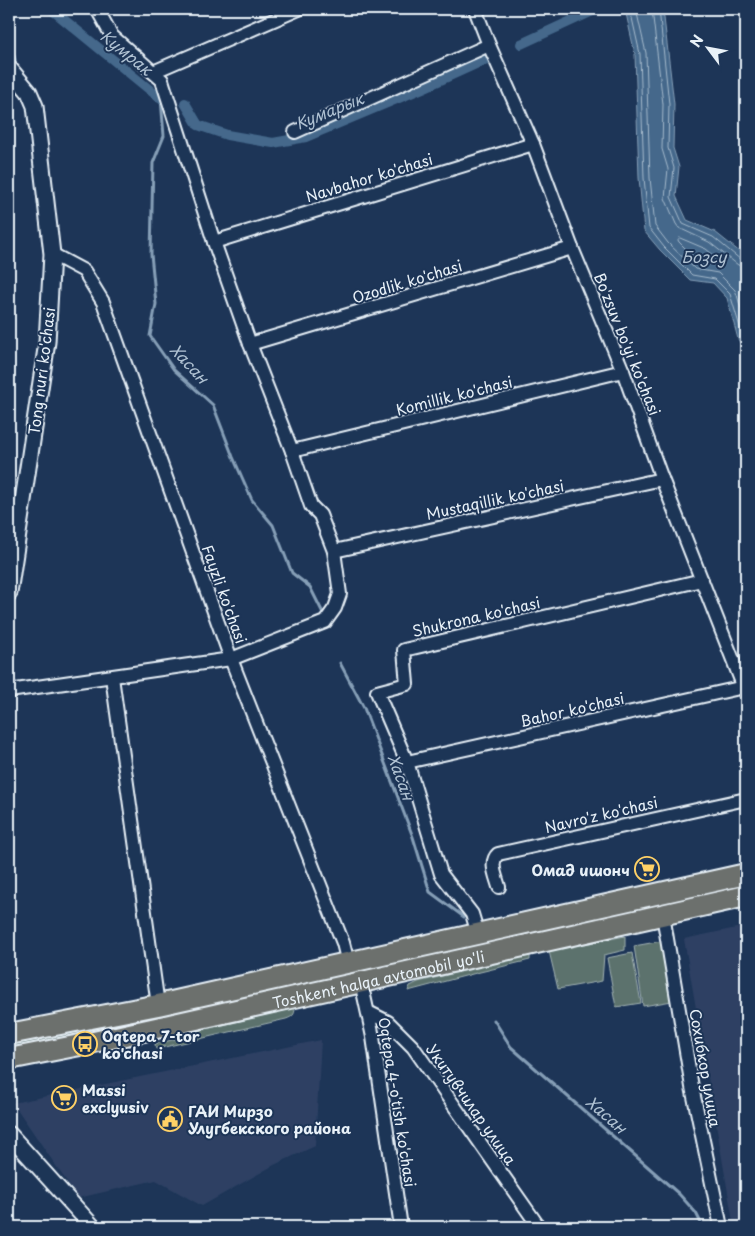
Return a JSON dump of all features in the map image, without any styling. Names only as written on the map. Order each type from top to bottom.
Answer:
[{"type":"highway","name":"Toshkent halqa avtomobil yo'li","points":[[9,1034],[158,1005],[746,874]]},
{"type":"highway","name":"Toshkent halqa avtomobil yo'li","points":[[9,1059],[85,1044],[746,896]]},
{"type":"highway","points":[[625,901],[630,922]]},
{"type":"street","points":[[9,691],[231,660],[325,622],[335,608],[340,594],[334,551],[320,515],[311,506],[292,451],[250,344],[214,242],[162,80],[112,36],[97,9]]},
{"type":"street","points":[[153,72],[299,9]]},
{"type":"street","name":"Bo'zsuv bo'yi ko'chasi","points":[[476,9],[489,45],[533,144],[572,248],[623,371],[662,479],[745,690]]},
{"type":"street","points":[[296,132],[489,45]]},
{"type":"street","name":"Tong nuri ko'chasi","points":[[9,68],[29,92],[35,106],[52,254],[48,342],[9,593]]},
{"type":"street","name":"Navbahor ko'chasi","points":[[214,242],[533,144]]},
{"type":"street","name":"Ozodlik ko'chasi","points":[[250,344],[572,248]]},
{"type":"street","name":"Fayzli ko'chasi","points":[[52,254],[84,271],[103,302],[231,660],[343,943],[348,963]]},
{"type":"street","name":"Komillik ko'chasi","points":[[292,451],[623,371]]},
{"type":"street","name":"Mustaqillik ko'chasi","points":[[334,551],[662,479]]},
{"type":"street","name":"Shukrona ko'chasi","points":[[478,934],[472,914],[441,874],[407,762],[377,692],[407,684],[404,650],[702,580]]},
{"type":"street","points":[[112,677],[158,1005]]},
{"type":"street","name":"Bahor ko'chasi","points":[[407,762],[745,690]]},
{"type":"street","name":"Navro'z ko'chasi","points":[[499,887],[493,863],[494,858],[498,854],[746,799]]},
{"type":"street","name":"Сохибкор улица","points":[[663,915],[692,1087],[721,1227]]},
{"type":"street","name":"Oqtepa 4-o'tish ko'chasi","points":[[361,982],[374,1037],[401,1227]]},
{"type":"street","name":"Укитувчилар улица","points":[[368,1012],[388,1022],[413,1047],[539,1227]]},
{"type":"street","points":[[9,1134],[93,1227]]},
{"type":"shaded area","points":[[746,926],[746,1227],[734,1227],[684,939]]},
{"type":"shaded area","name":"ГАИ Мирзо Улугбекского района","points":[[321,1040],[315,1146],[274,1165],[202,1206],[156,1180],[78,1198],[13,1103]]},
{"type":"green space","points":[[599,915],[600,921],[103,1030],[89,1030],[75,1036],[9,1050],[9,1043]]},
{"type":"green space","points":[[625,936],[625,950],[604,955],[602,981],[558,989],[549,951]]},
{"type":"green space","points":[[662,941],[672,1001],[643,1006],[634,946]]},
{"type":"green space","points":[[632,953],[641,1003],[616,1007],[607,958]]},
{"type":"green space","points":[[530,955],[530,960],[408,991],[410,986],[418,982]]},
{"type":"green space","points":[[295,1008],[293,1015],[286,1019],[156,1049],[155,1044],[189,1036],[201,1030]]},
{"type":"water","name":"Бозсу","points":[[625,9],[663,9],[674,104],[673,148],[679,167],[676,196],[687,220],[715,232],[746,257],[746,353],[738,339],[727,298],[713,283],[690,280],[644,231],[639,178],[635,54]]},
{"type":"waterway","name":"Кумрак","points":[[51,9],[161,99]]},
{"type":"waterway","name":"Кумарык","points":[[521,44],[597,9]]},
{"type":"waterway","points":[[9,37],[15,60]]},
{"type":"waterway","name":"Кумарык","points":[[185,103],[198,125],[227,135],[273,143],[306,137],[489,58]]},
{"type":"waterway","name":"Хасан","points":[[161,99],[164,136],[153,163],[151,254],[156,304],[150,336],[174,370],[213,405],[252,500],[273,525],[292,573],[310,587],[324,615]]},
{"type":"waterway","name":"Хасан","points":[[340,663],[364,708],[413,837],[430,892],[464,917]]},
{"type":"waterway","name":"Хасан","points":[[494,1020],[511,1047],[679,1194],[696,1213],[703,1227]]},
{"type":"place","name":"Омад ишонч","points":[[647,869]]},
{"type":"place","name":"Oqtepa 7-tor ko'chasi","points":[[85,1044]]},
{"type":"place","name":"Massi exclyusiv","points":[[64,1098]]},
{"type":"place","name":"ГАИ Мирзо Улугбекского района","points":[[170,1119]]}]
